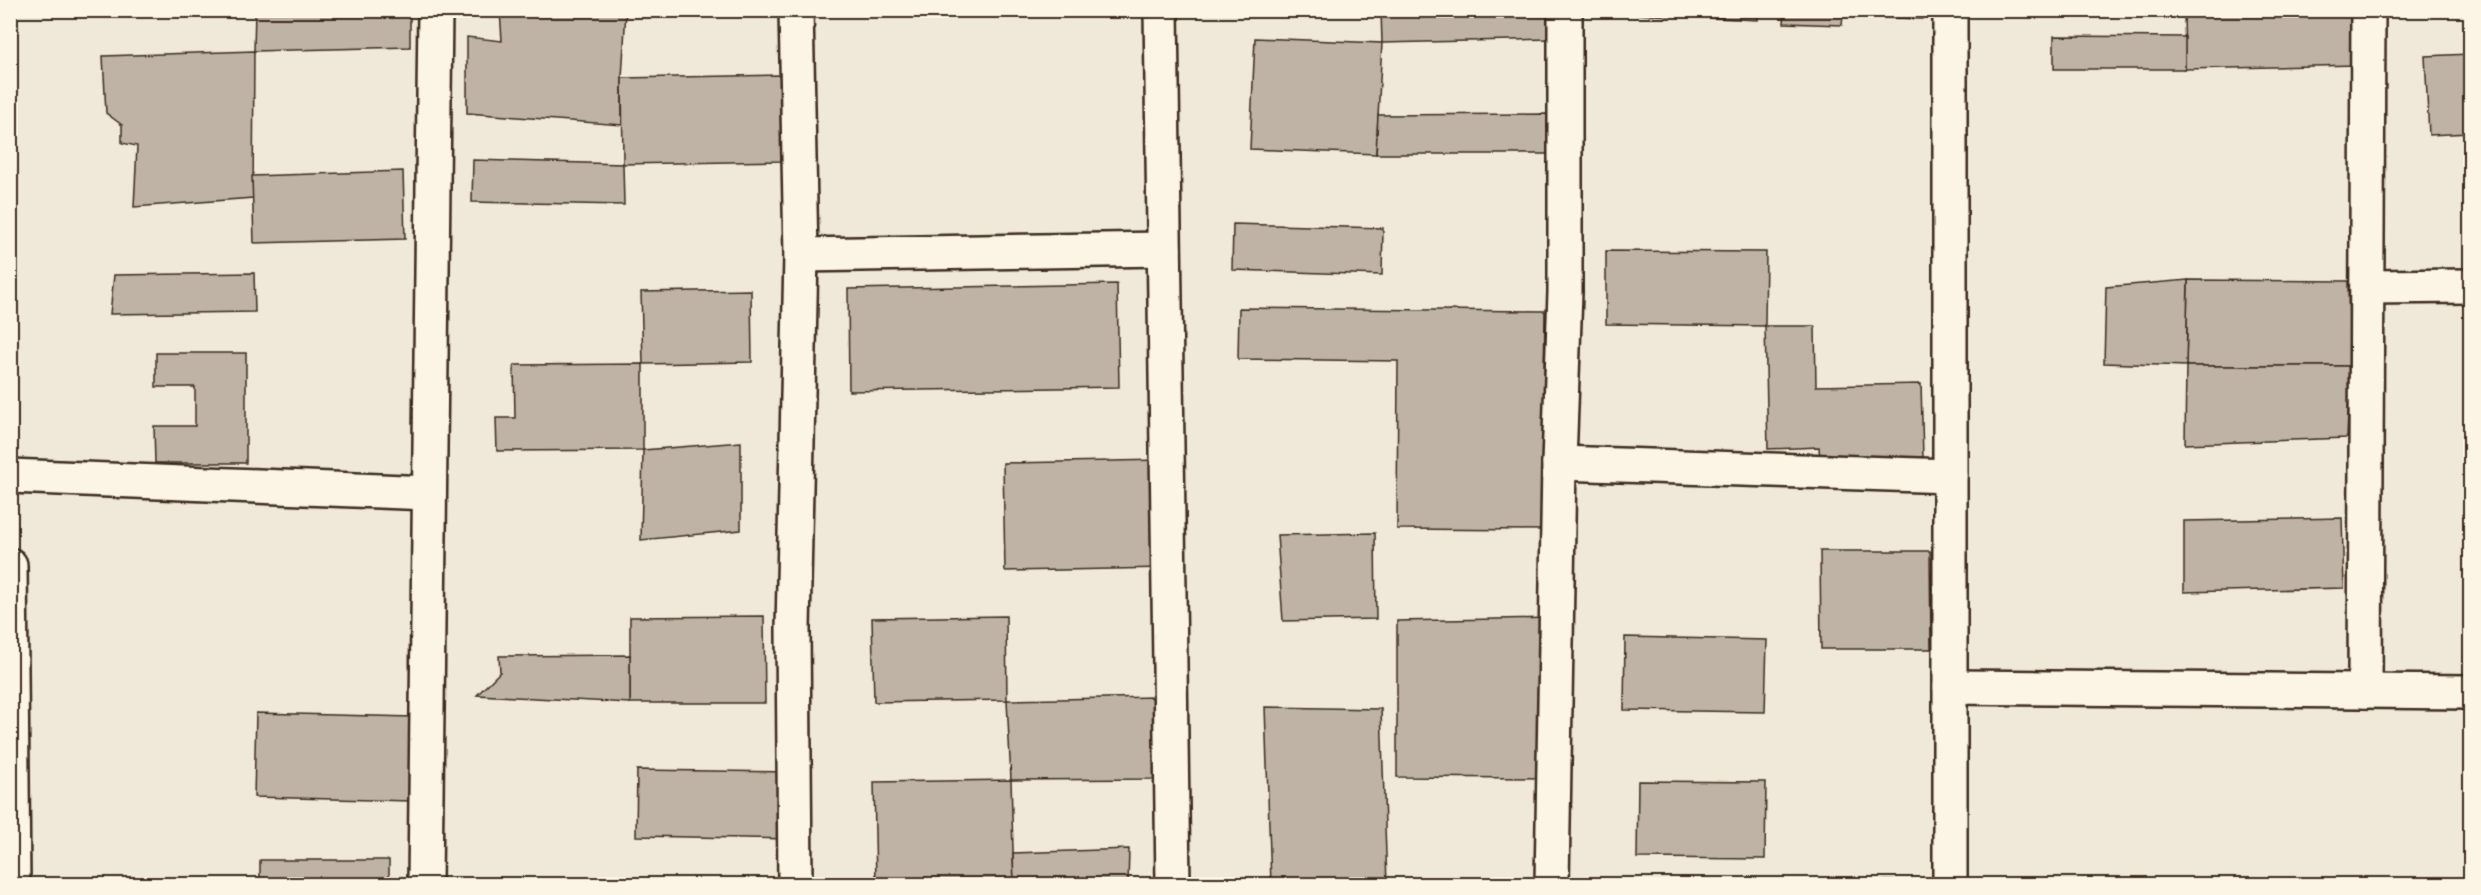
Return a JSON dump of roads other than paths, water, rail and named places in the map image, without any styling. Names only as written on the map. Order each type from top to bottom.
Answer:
[{"type":"street","points":[[425,885],[435,10]]},
{"type":"street","points":[[795,885],[793,629],[801,255],[796,10]]},
{"type":"street","points":[[1161,10],[1173,885]]},
{"type":"street","points":[[1552,885],[1559,463],[1565,292],[1565,10]]},
{"type":"street","points":[[1950,10],[1950,885]]},
{"type":"street","points":[[2365,691],[2368,10]]},
{"type":"street","points":[[801,255],[1164,249]]},
{"type":"street","points":[[2367,287],[2470,286]]},
{"type":"street","points":[[1559,463],[1950,476]]},
{"type":"street","points":[[10,476],[429,493]]},
{"type":"street","points":[[10,565],[13,885]]},
{"type":"street","points":[[1950,687],[2470,692]]}]
